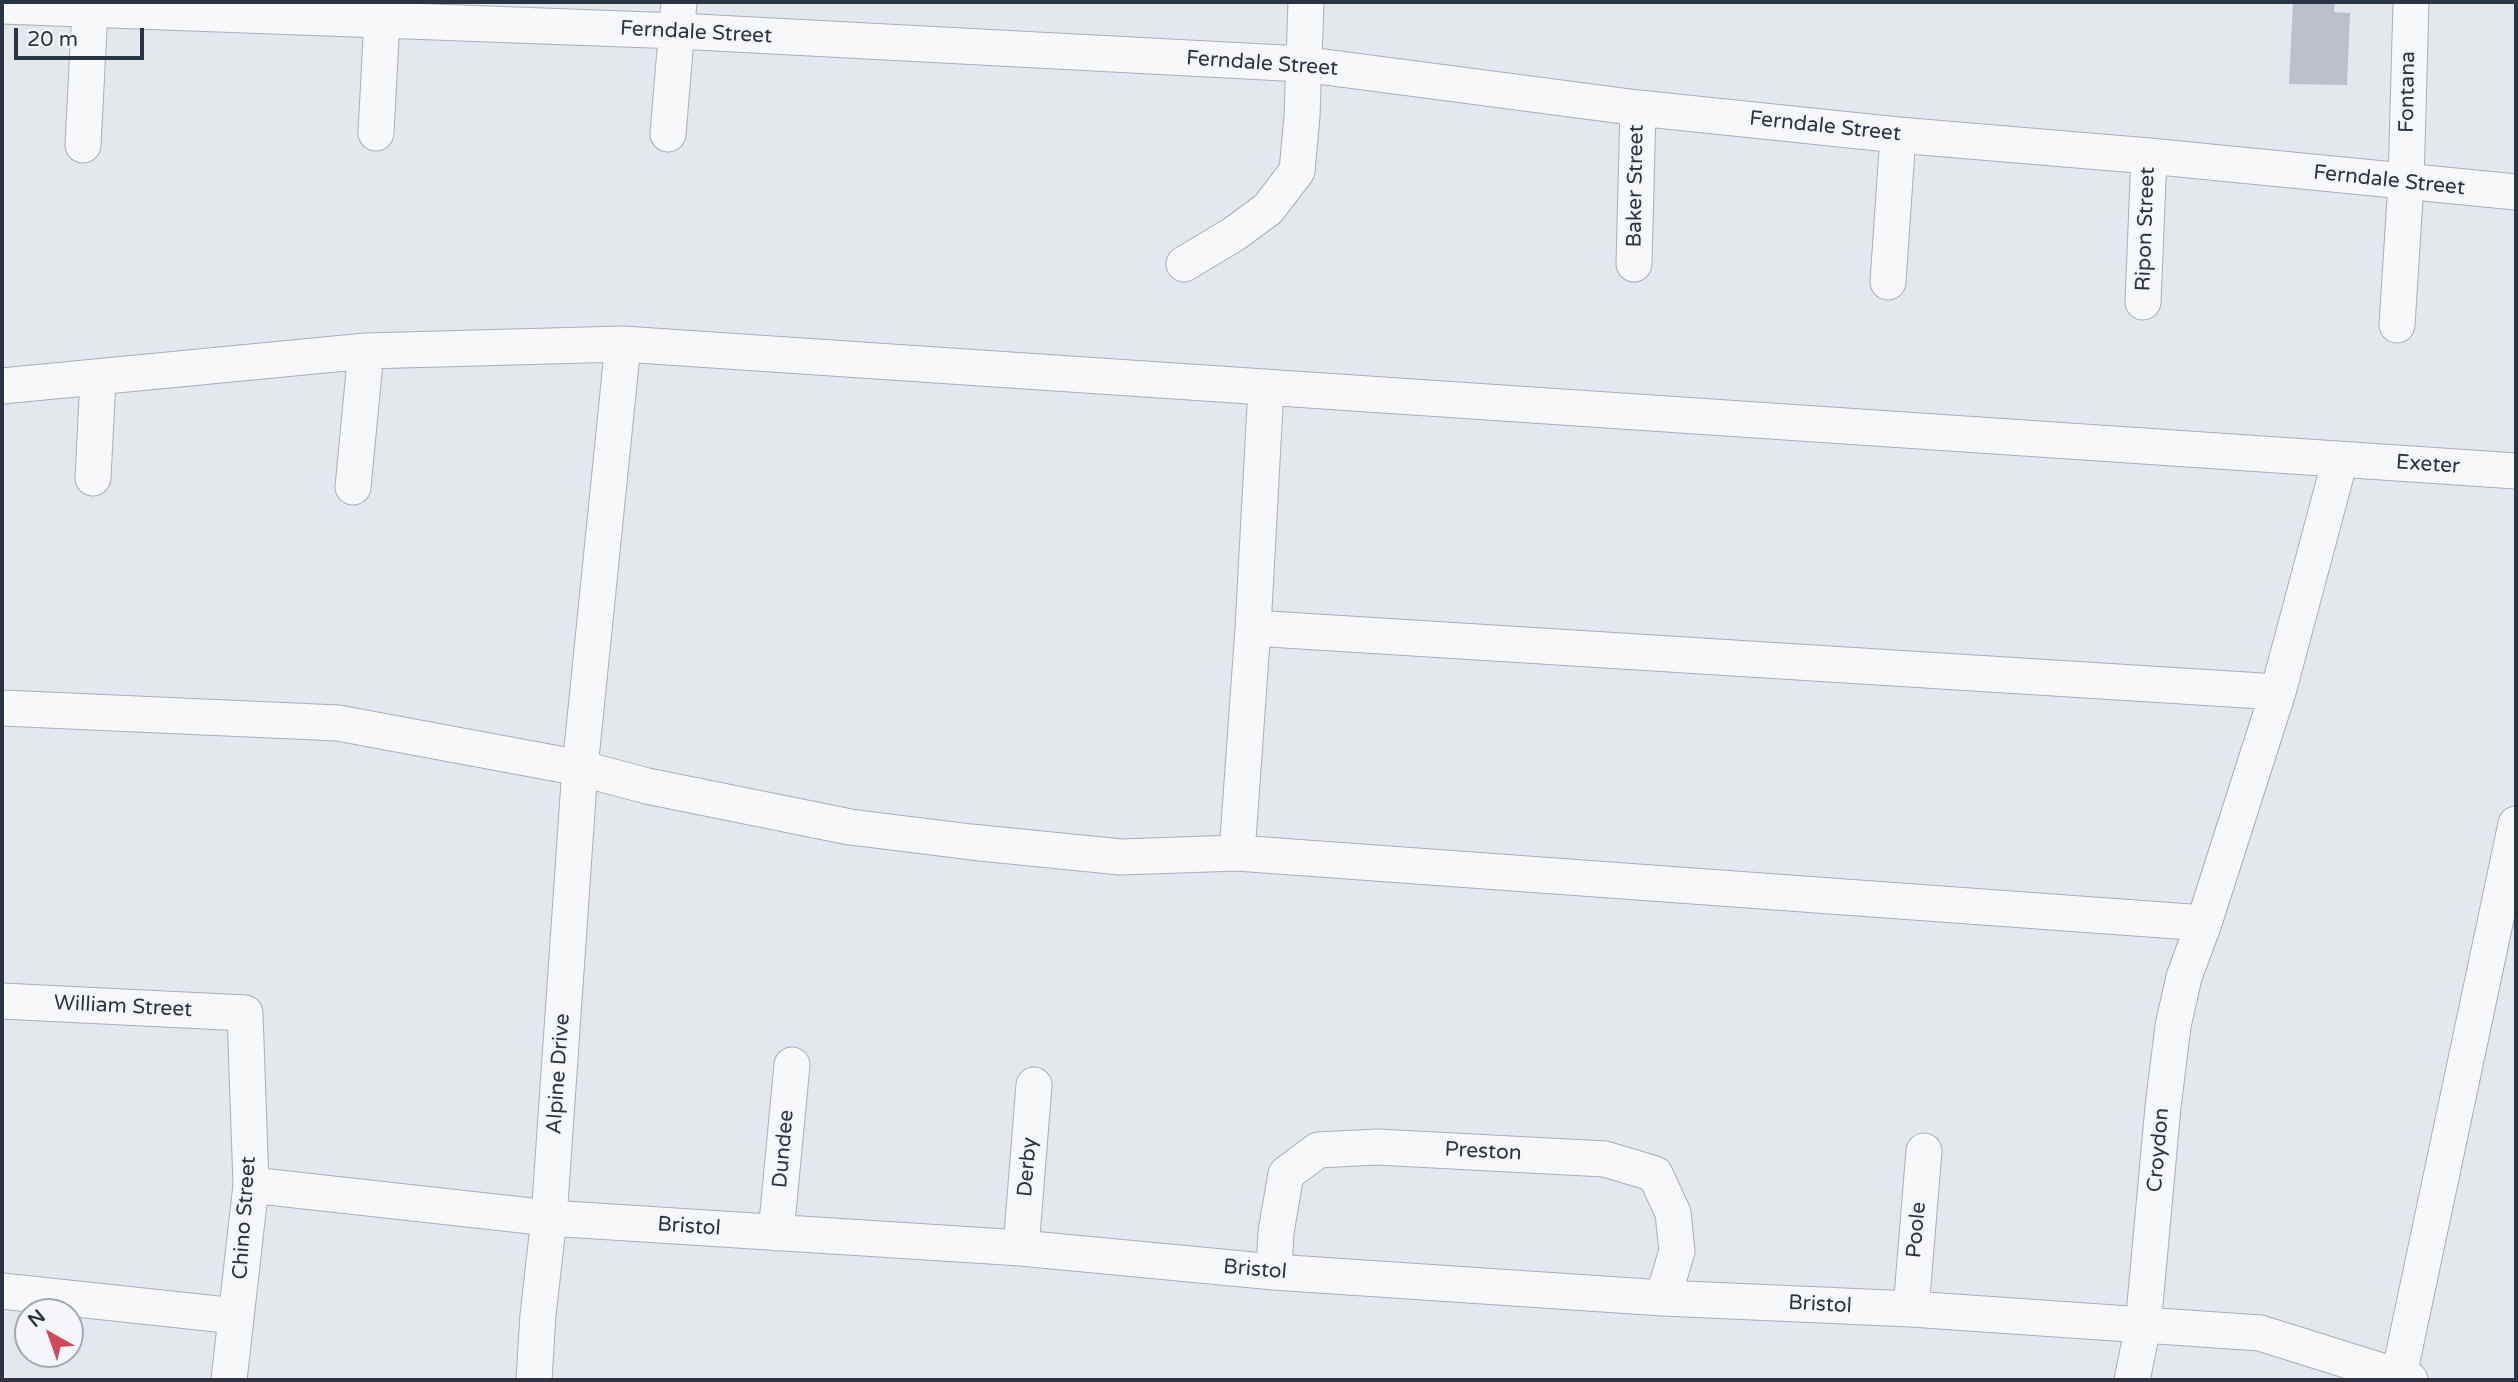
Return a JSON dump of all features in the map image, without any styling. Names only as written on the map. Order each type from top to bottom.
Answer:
[{"type":"street","points":[[1184,264],[1234,234],[1268,209],[1297,171],[1302,117],[1306,2]]},
{"type":"street","name":"Fontana","points":[[2397,325],[2406,183],[2411,2]]},
{"type":"street","name":"Ferndale Street","points":[[2,6],[382,19],[679,17],[1303,64],[1638,108],[1898,135],[2149,156],[2516,192]]},
{"type":"street","points":[[83,145],[90,9]]},
{"type":"street","points":[[668,134],[679,17]]},
{"type":"street","points":[[376,133],[382,19]]},
{"type":"street","name":"Baker Street","points":[[1634,264],[1638,108]]},
{"type":"street","points":[[1888,282],[1898,135]]},
{"type":"street","name":"Ripon Street","points":[[2143,302],[2149,156]]},
{"type":"street","name":"Exeter","points":[[2,386],[366,351],[623,344],[2516,471]]},
{"type":"street","name":"Alpine Drive","points":[[534,1380],[549,1218],[580,768],[623,344]]},
{"type":"street","points":[[353,487],[366,351]]},
{"type":"street","points":[[93,478],[97,377]]},
{"type":"street","points":[[1237,853],[1266,388]]},
{"type":"street","name":"Croydon","points":[[2132,1380],[2143,1326],[2173,1026],[2184,977],[2278,692],[2340,460]]},
{"type":"street","points":[[1253,628],[2278,692]]},
{"type":"street","points":[[2,708],[338,723],[580,768],[647,786],[850,827],[1121,857],[1237,853],[2203,923]]},
{"type":"street","points":[[2403,1379],[2516,824]]},
{"type":"street","name":"William Street","points":[[2,1001],[245,1013]]},
{"type":"street","name":"Chino Street","points":[[229,1380],[251,1185],[245,1013]]},
{"type":"street","name":"Dundee","points":[[776,1233],[792,1065]]},
{"type":"street","name":"Derby","points":[[1021,1248],[1034,1085]]},
{"type":"street","name":"Preston","points":[[1274,1272],[1276,1232],[1286,1174],[1318,1150],[1377,1147],[1605,1159],[1654,1174],[1673,1213],[1677,1251],[1663,1298]]},
{"type":"street","name":"Poole","points":[[1911,1309],[1924,1151]]},
{"type":"street","name":"Bristol","points":[[251,1185],[549,1218],[1021,1248],[1274,1272],[1663,1298],[1911,1309],[2260,1333],[2403,1379]]},
{"type":"street","points":[[2,1291],[236,1315]]},
{"type":"building","points":[[2293,2],[2335,2],[2334,12],[2350,13],[2347,85],[2289,84]]}]
